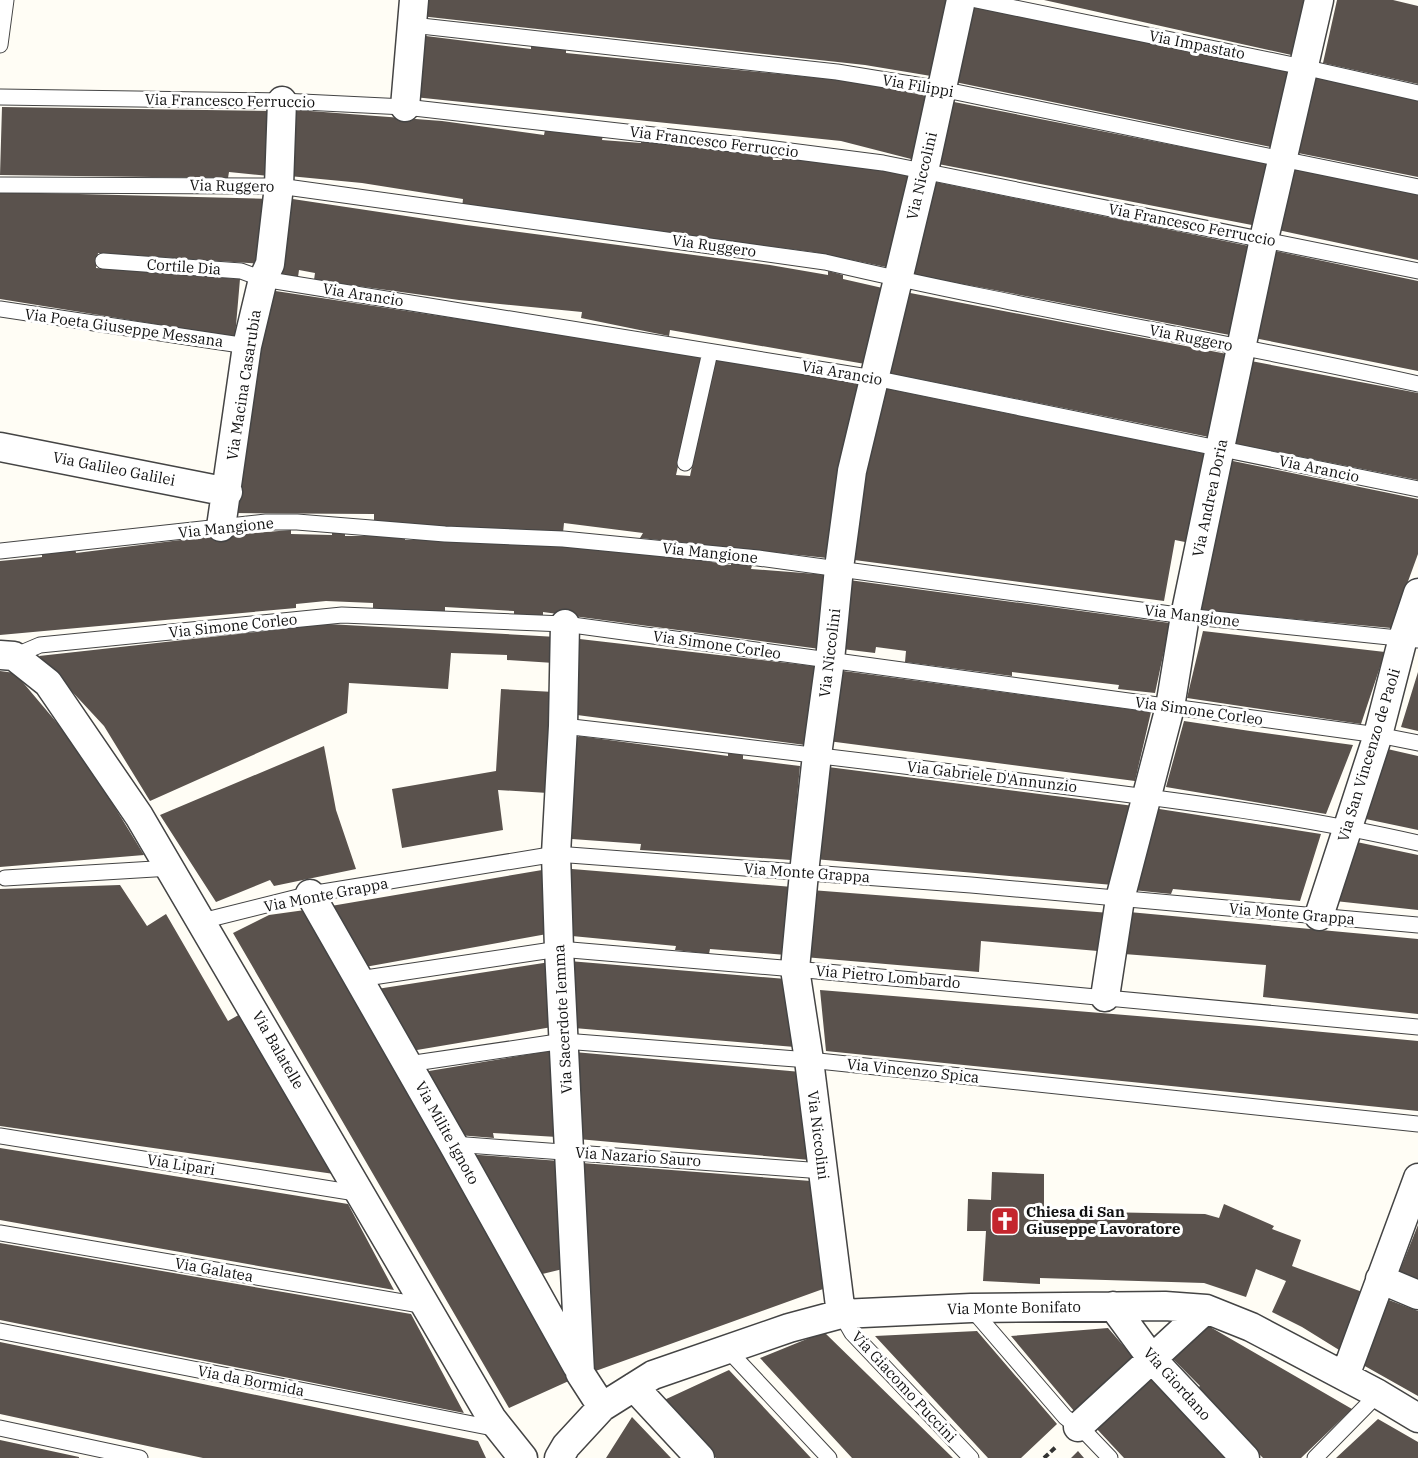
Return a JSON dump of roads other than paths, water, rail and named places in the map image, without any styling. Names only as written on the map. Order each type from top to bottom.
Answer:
[{"type":"street","name":"Via Niccolini","points":[[841,1314],[809,1060],[795,969],[817,754],[852,471],[924,171],[961,0]]},
{"type":"street","name":"Via Andrea Doria","points":[[1105,997],[1120,899],[1170,707],[1185,616],[1264,239],[1319,0]]},
{"type":"street","points":[[405,107],[413,13]]},
{"type":"street","name":"Via Macina Casarubia","points":[[221,527],[228,492],[247,346],[263,279],[270,264],[279,186],[282,100]]},
{"type":"street","name":"Via Galileo Galilei","points":[[0,447],[228,492]]},
{"type":"street","name":"Via San Vincenzo de Paoli","points":[[1319,916],[1411,639],[1418,593]]},
{"type":"street","name":"Via Sacerdote Iemma","points":[[565,624],[563,726],[556,854],[580,1373]]},
{"type":"street","name":"Via Balatelle","points":[[7,656],[48,683],[86,735],[171,868],[492,1419],[523,1458]]},
{"type":"street","name":"Via Milite Ignoto","points":[[310,894],[408,1064],[580,1373]]},
{"type":"street","points":[[1345,1376],[1418,1178]]},
{"type":"street","points":[[1380,1279],[1418,1295]]},
{"type":"street","name":"Via Giordano","points":[[1113,1306],[1152,1359],[1245,1458]]},
{"type":"street","name":"Via Monte Bonifato","points":[[567,1454],[602,1407],[653,1375],[789,1328],[841,1314],[972,1308],[1165,1306],[1206,1309],[1251,1327],[1345,1376],[1418,1418]]},
{"type":"street","points":[[1078,1427],[1206,1309]]},
{"type":"street","points":[[580,1373],[602,1407]]},
{"type":"street","points":[[634,1387],[700,1458]]},
{"type":"lane","points":[[0,45],[6,0]]},
{"type":"lane","name":"Via Impastato","points":[[976,0],[1304,67],[1418,93]]},
{"type":"lane","name":"Via Filippi","points":[[413,13],[837,72],[941,89],[1418,187]]},
{"type":"lane","name":"Via Francesco Ferruccio","points":[[0,97],[282,100],[405,107],[751,146],[883,163],[1418,271]]},
{"type":"lane","name":"Via Ruggero","points":[[0,184],[279,186],[825,261],[898,279],[1321,362],[1418,384]]},
{"type":"lane","name":"Cortile Dia","points":[[103,261],[241,271],[263,279]]},
{"type":"lane","name":"Via Arancio","points":[[263,279],[874,378],[1418,489]]},
{"type":"lane","name":"Via Poeta Giuseppe Messana","points":[[0,309],[247,346]]},
{"type":"lane","points":[[685,463],[710,352]]},
{"type":"lane","name":"Via Mangione","points":[[0,551],[266,522],[297,522],[444,534],[563,539],[758,558],[1185,616],[1411,639]]},
{"type":"lane","name":"Via Simone Corleo","points":[[7,656],[40,645],[342,615],[565,624],[1378,735],[1418,743]]},
{"type":"lane","name":"Via Gabriele D'Annunzio","points":[[563,726],[817,754],[1148,797],[1348,827],[1418,843]]},
{"type":"lane","name":"Via Monte Grappa","points":[[202,921],[310,894],[556,854],[1418,925]]},
{"type":"lane","points":[[5,878],[171,868]]},
{"type":"lane","name":"Via Pietro Lombardo","points":[[359,979],[559,949],[1418,1027]]},
{"type":"lane","name":"Via Vincenzo Spica","points":[[408,1064],[564,1041],[809,1060],[1418,1124]]},
{"type":"lane","name":"Via Lipari","points":[[0,1136],[362,1194]]},
{"type":"lane","name":"Via Nazario Sauro","points":[[453,1144],[823,1171]]},
{"type":"lane","name":"Via Galatea","points":[[0,1233],[427,1306]]},
{"type":"lane","points":[[972,1308],[1065,1418],[1088,1435],[1110,1458]]},
{"type":"lane","name":"Via Giacomo Puccini","points":[[841,1314],[852,1333],[970,1458]]},
{"type":"lane","name":"Via da Bormida","points":[[0,1331],[501,1430]]},
{"type":"lane","points":[[727,1349],[829,1458]]},
{"type":"lane","points":[[1314,1458],[1378,1394]]},
{"type":"lane","points":[[0,1428],[141,1458]]},
{"type":"place","name":"Chiesa di San Giuseppe Lavoratore","points":[[1005,1221]]}]
